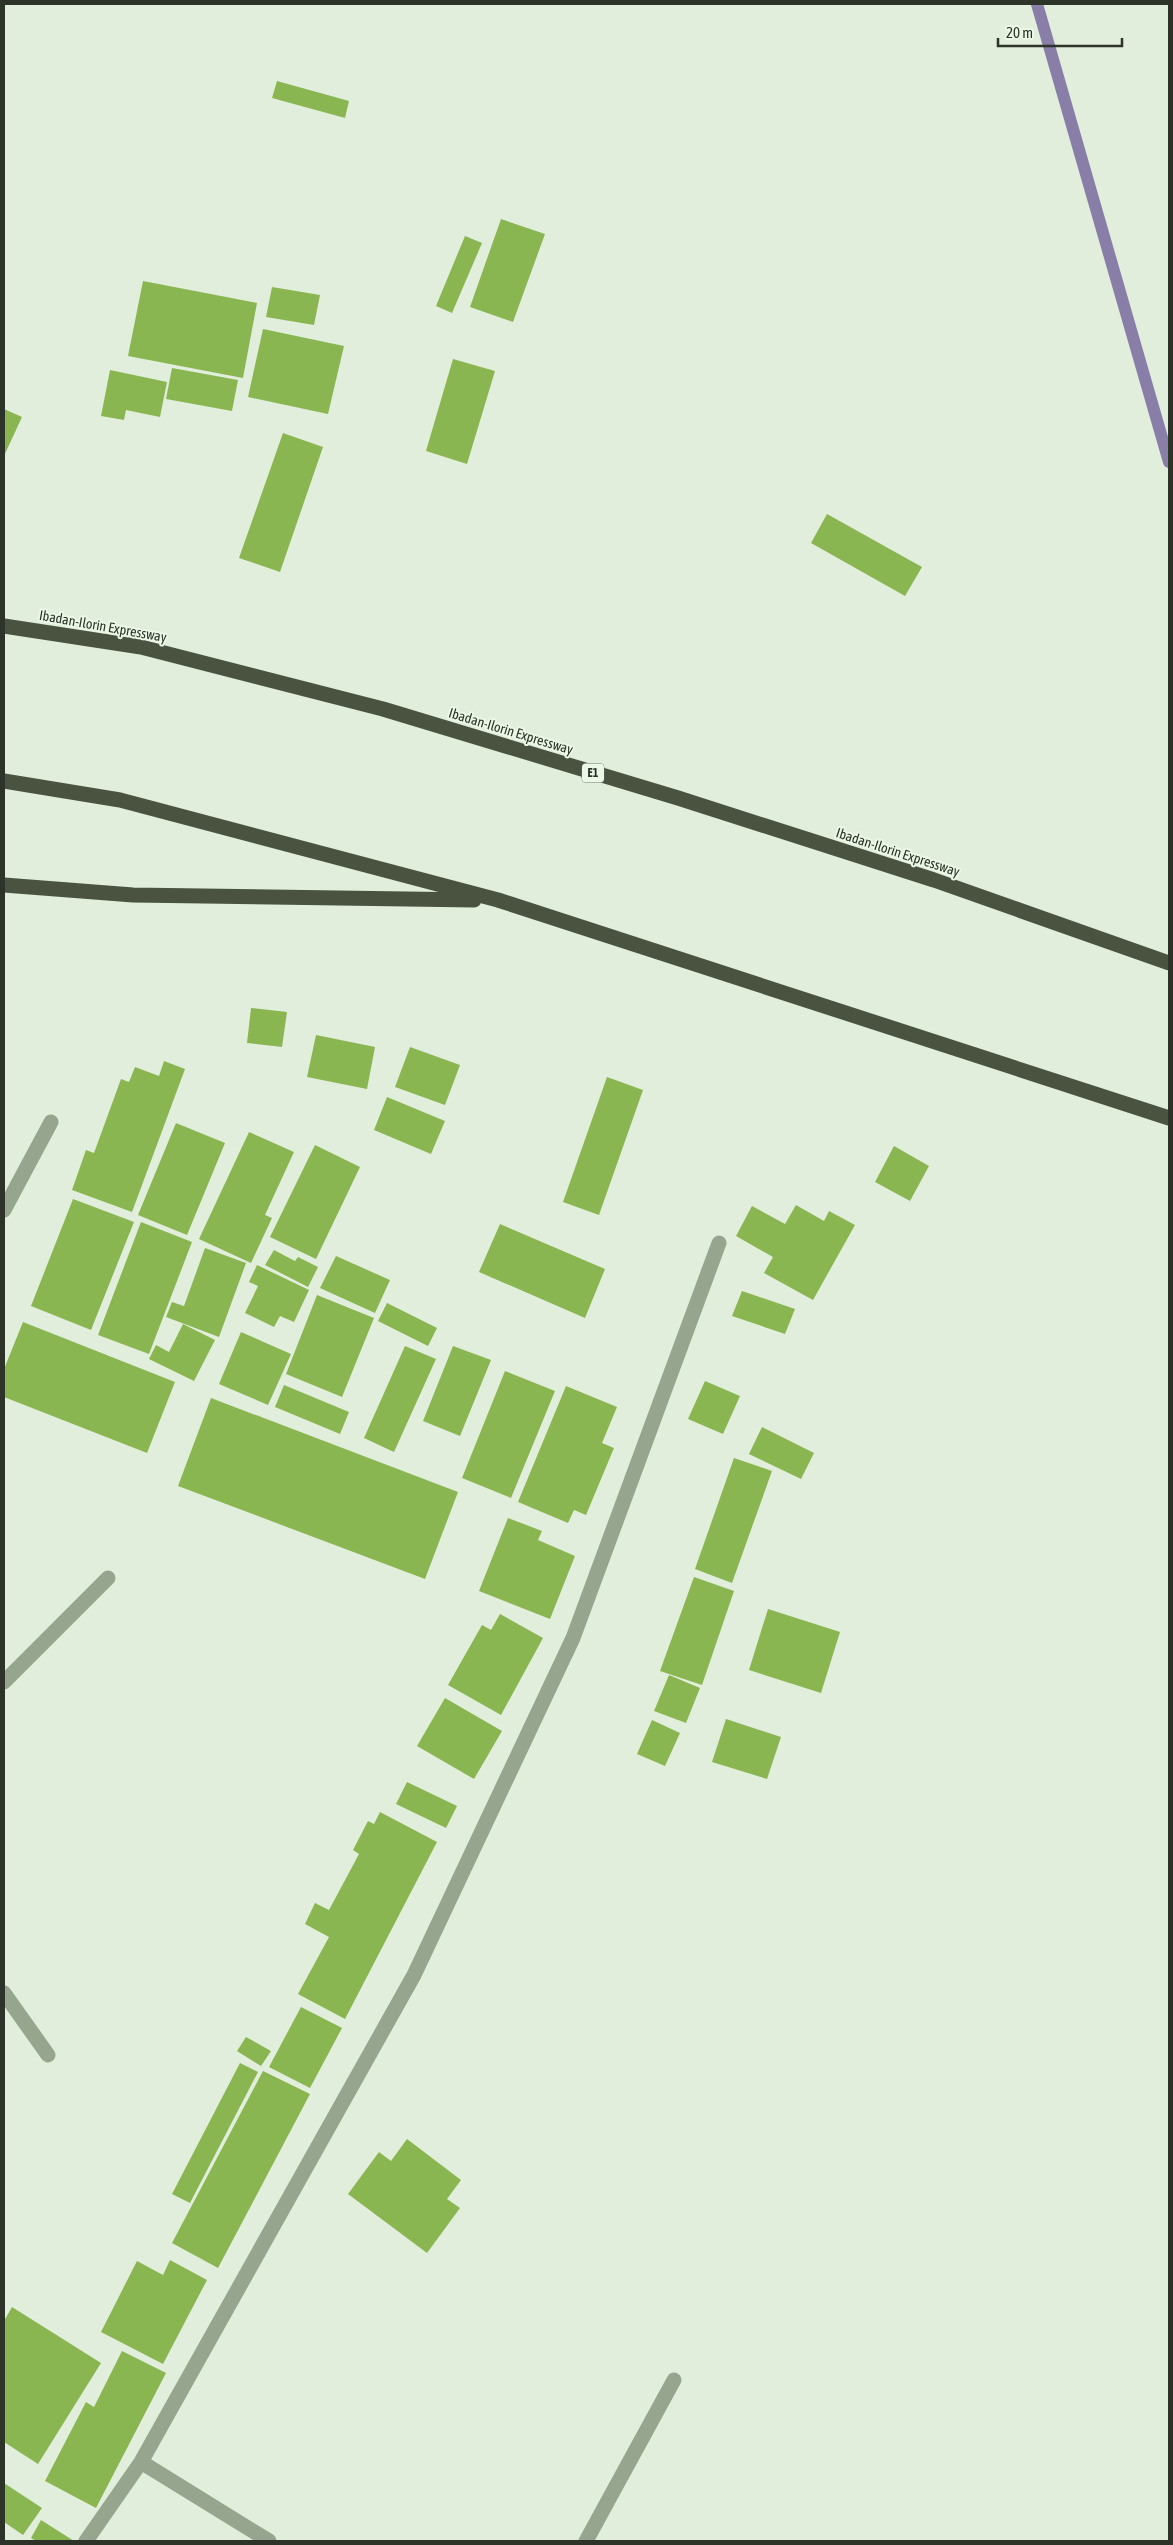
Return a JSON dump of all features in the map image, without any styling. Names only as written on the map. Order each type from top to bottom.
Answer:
[{"type":"highway","name":"Ibadan-Ilorin Expressway","points":[[4,626],[140,647],[383,709],[678,798],[934,880],[1169,963]]},
{"type":"highway","points":[[4,781],[120,800],[498,900],[1169,1118]]},
{"type":"highway","points":[[4,885],[133,895],[498,900]]},
{"type":"lane","points":[[4,1210],[51,1122]]},
{"type":"lane","points":[[86,2541],[141,2462],[418,1966],[573,1638],[718,1242]]},
{"type":"lane","points":[[4,1682],[108,1578]]},
{"type":"lane","points":[[4,1993],[48,2055]]},
{"type":"lane","points":[[586,2541],[674,2380]]},
{"type":"lane","points":[[141,2462],[269,2541]]},
{"type":"building","points":[[277,81],[349,101],[345,118],[272,98]]},
{"type":"building","points":[[501,219],[545,234],[513,322],[470,307]]},
{"type":"building","points":[[465,236],[482,243],[452,313],[436,306]]},
{"type":"building","points":[[143,281],[257,303],[243,378],[128,356]]},
{"type":"building","points":[[272,287],[320,295],[314,325],[266,317]]},
{"type":"building","points":[[263,329],[344,346],[328,414],[248,397]]},
{"type":"building","points":[[453,359],[495,371],[467,464],[426,451]]},
{"type":"building","points":[[172,368],[238,380],[232,411],[166,399]]},
{"type":"building","points":[[110,370],[167,382],[160,417],[126,410],[124,420],[101,416]]},
{"type":"building","points":[[4,409],[22,417],[4,456]]},
{"type":"building","points":[[283,433],[323,447],[280,572],[239,558]]},
{"type":"building","points":[[827,514],[922,567],[905,596],[811,543]]},
{"type":"building","points":[[251,1008],[287,1012],[282,1047],[247,1043]]},
{"type":"building","points":[[316,1035],[375,1047],[367,1089],[307,1077]]},
{"type":"building","points":[[410,1047],[460,1065],[445,1105],[395,1087]]},
{"type":"building","points":[[164,1061],[185,1069],[132,1212],[72,1190],[86,1150],[94,1153],[121,1079],[129,1082],[135,1067],[159,1076]]},
{"type":"building","points":[[607,1077],[643,1090],[599,1215],[563,1202]]},
{"type":"building","points":[[387,1097],[445,1121],[431,1154],[374,1130]]},
{"type":"building","points":[[176,1123],[225,1143],[187,1235],[138,1215]]},
{"type":"building","points":[[249,1132],[294,1152],[265,1215],[272,1218],[251,1263],[199,1239]]},
{"type":"building","points":[[315,1145],[360,1167],[316,1259],[270,1237]]},
{"type":"building","points":[[894,1146],[929,1166],[910,1201],[875,1182]]},
{"type":"building","points":[[73,1199],[134,1222],[91,1330],[31,1306]]},
{"type":"building","points":[[796,1205],[824,1221],[829,1211],[855,1225],[813,1300],[764,1273],[773,1257],[736,1236],[752,1206],[785,1224]]},
{"type":"building","points":[[141,1222],[192,1242],[149,1354],[98,1335]]},
{"type":"building","points":[[500,1224],[605,1269],[585,1318],[479,1272]]},
{"type":"building","points":[[205,1248],[246,1263],[219,1337],[166,1317],[172,1302],[184,1306]]},
{"type":"building","points":[[274,1250],[295,1261],[298,1257],[318,1267],[308,1287],[265,1265]]},
{"type":"building","points":[[336,1256],[390,1280],[375,1313],[320,1288]]},
{"type":"building","points":[[257,1265],[309,1290],[294,1322],[280,1316],[274,1327],[245,1313],[258,1286],[249,1282]]},
{"type":"building","points":[[742,1291],[795,1309],[785,1334],[732,1316]]},
{"type":"building","points":[[317,1295],[374,1318],[342,1397],[286,1374]]},
{"type":"building","points":[[387,1303],[437,1328],[428,1346],[378,1321]]},
{"type":"building","points":[[23,1322],[175,1382],[147,1453],[4,1397],[4,1369]]},
{"type":"building","points":[[183,1324],[215,1340],[194,1381],[149,1359],[156,1345],[169,1352]]},
{"type":"building","points":[[241,1332],[291,1354],[268,1405],[219,1384]]},
{"type":"building","points":[[405,1346],[436,1359],[394,1452],[364,1438]]},
{"type":"building","points":[[453,1346],[491,1360],[460,1436],[423,1421]]},
{"type":"building","points":[[505,1371],[555,1391],[511,1498],[462,1478]]},
{"type":"building","points":[[705,1381],[740,1396],[723,1434],[688,1419]]},
{"type":"building","points":[[284,1385],[349,1412],[340,1434],[275,1407]]},
{"type":"building","points":[[566,1386],[617,1407],[602,1443],[614,1448],[586,1515],[574,1510],[568,1523],[518,1502]]},
{"type":"building","points":[[211,1398],[458,1492],[425,1579],[178,1486]]},
{"type":"building","points":[[762,1427],[814,1453],[801,1479],[749,1454]]},
{"type":"building","points":[[734,1458],[772,1471],[732,1583],[695,1569]]},
{"type":"building","points":[[508,1518],[542,1531],[538,1540],[575,1556],[550,1619],[479,1591]]},
{"type":"building","points":[[694,1577],[734,1591],[702,1685],[660,1671]]},
{"type":"building","points":[[768,1609],[840,1632],[821,1693],[749,1670]]},
{"type":"building","points":[[500,1614],[543,1638],[501,1715],[448,1685],[482,1625],[491,1630]]},
{"type":"building","points":[[669,1675],[700,1688],[686,1723],[654,1711]]},
{"type":"building","points":[[445,1698],[502,1731],[474,1779],[417,1746]]},
{"type":"building","points":[[726,1719],[781,1737],[767,1779],[712,1762]]},
{"type":"building","points":[[652,1720],[680,1733],[665,1766],[637,1754]]},
{"type":"building","points":[[407,1782],[457,1806],[446,1828],[396,1804]]},
{"type":"building","points":[[380,1812],[437,1842],[345,2019],[298,1994],[329,1937],[305,1924],[315,1903],[329,1910],[359,1854],[353,1850],[368,1821],[374,1824]]},
{"type":"building","points":[[301,2007],[342,2028],[310,2088],[269,2067]]},
{"type":"building","points":[[246,2037],[271,2051],[261,2066],[237,2051]]},
{"type":"building","points":[[240,2063],[258,2072],[190,2203],[172,2194]]},
{"type":"building","points":[[263,2071],[310,2094],[218,2268],[172,2243]]},
{"type":"building","points":[[407,2139],[461,2180],[447,2199],[460,2208],[427,2253],[348,2194],[379,2152],[391,2161]]},
{"type":"building","points":[[170,2260],[207,2280],[163,2364],[101,2332],[137,2261],[163,2275]]},
{"type":"building","points":[[12,2307],[101,2363],[38,2464],[4,2442],[4,2321]]},
{"type":"building","points":[[122,2351],[166,2373],[96,2508],[45,2481],[86,2402],[94,2407]]},
{"type":"building","points":[[4,2483],[42,2508],[23,2535],[4,2522]]},
{"type":"building","points":[[41,2520],[74,2541],[36,2541],[31,2538]]},
{"type":"waterway","points":[[1037,4],[1169,462]]}]
